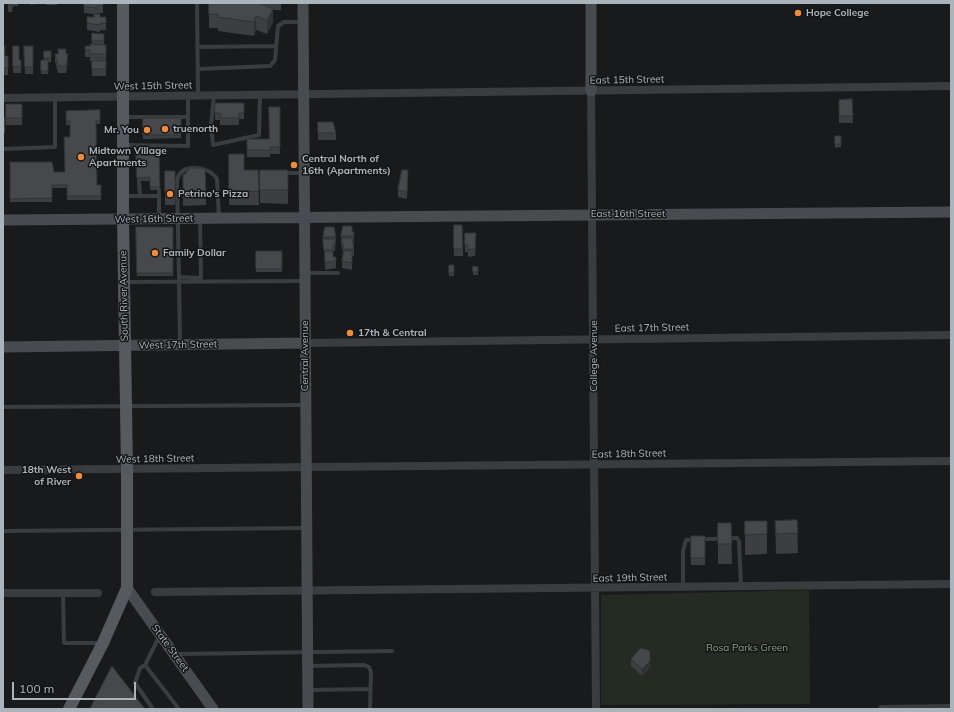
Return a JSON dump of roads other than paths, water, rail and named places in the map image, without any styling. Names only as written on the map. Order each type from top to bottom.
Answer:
[{"type":"main road","name":"South River Avenue","points":[[123,3],[123,219],[128,469],[127,588]]},
{"type":"main road","points":[[68,709],[103,643],[127,588]]},
{"type":"street","name":"Central Avenue","points":[[303,3],[305,344],[308,528],[308,709]]},
{"type":"street","name":"College Avenue","points":[[591,3],[596,709]]},
{"type":"street","name":"East 15th Street","points":[[304,93],[951,86]]},
{"type":"street","name":"West 15th Street","points":[[3,98],[304,93]]},
{"type":"street","name":"East 16th Street","points":[[304,217],[951,212]]},
{"type":"street","name":"West 16th Street","points":[[3,220],[304,217]]},
{"type":"street","name":"East 17th Street","points":[[305,344],[594,339],[951,336]]},
{"type":"street","name":"West 17th Street","points":[[3,347],[305,344]]},
{"type":"street","name":"East 18th Street","points":[[307,467],[951,461]]},
{"type":"street","name":"West 18th Street","points":[[3,470],[307,467]]},
{"type":"street","name":"East 19th Street","points":[[155,592],[308,592],[951,584]]},
{"type":"street","name":"State Street","points":[[127,588],[213,709]]},
{"type":"street","points":[[3,593],[98,593]]},
{"type":"street","points":[[882,709],[951,708]]},
{"type":"lane","points":[[197,3],[198,95]]},
{"type":"lane","points":[[198,69],[270,66],[276,60],[276,30],[280,23],[304,22]]},
{"type":"lane","points":[[197,47],[276,46]]},
{"type":"lane","points":[[214,95],[211,125],[213,145],[259,135],[260,94]]},
{"type":"lane","points":[[123,145],[139,148],[188,146],[188,95]]},
{"type":"lane","points":[[3,149],[55,147],[55,97]]},
{"type":"lane","points":[[123,117],[188,117]]},
{"type":"lane","points":[[180,345],[177,176],[180,172],[195,168],[209,170],[217,179],[219,218]]},
{"type":"lane","points":[[276,173],[304,173]]},
{"type":"lane","points":[[139,181],[140,196]]},
{"type":"lane","points":[[151,190],[151,196]]},
{"type":"lane","points":[[159,190],[159,219]]},
{"type":"lane","points":[[123,196],[159,196]]},
{"type":"lane","points":[[124,282],[201,278],[200,218]]},
{"type":"lane","points":[[179,279],[305,277],[338,273]]},
{"type":"lane","points":[[3,407],[306,405]]},
{"type":"lane","points":[[3,531],[308,528]]},
{"type":"lane","points":[[683,587],[683,551],[686,540],[729,537],[737,538],[739,541],[741,587]]},
{"type":"lane","points":[[63,593],[64,643],[103,643]]},
{"type":"lane","points":[[153,709],[135,683],[140,668],[145,665],[160,635]]},
{"type":"lane","points":[[175,654],[392,651]]},
{"type":"lane","points":[[145,665],[179,709]]},
{"type":"lane","points":[[308,666],[364,665],[369,667],[371,672],[370,709]]},
{"type":"lane","points":[[308,690],[370,689]]},
{"type":"place","name":"Hope College","points":[[798,13]]},
{"type":"place","name":"truenorth","points":[[165,129]]},
{"type":"place","name":"Mr. You","points":[[147,130]]},
{"type":"place","name":"Midtown Village Apartments","points":[[81,157]]},
{"type":"place","name":"Central North of 16th (Apartments)","points":[[294,165]]},
{"type":"place","name":"Petrino's Pizza","points":[[170,194]]},
{"type":"place","name":"Family Dollar","points":[[155,253]]},
{"type":"place","name":"17th & Central","points":[[350,333]]},
{"type":"place","name":"18th West of River","points":[[79,476]]},
{"type":"park label","name":"Rosa Parks Green","points":[[747,648]]}]
